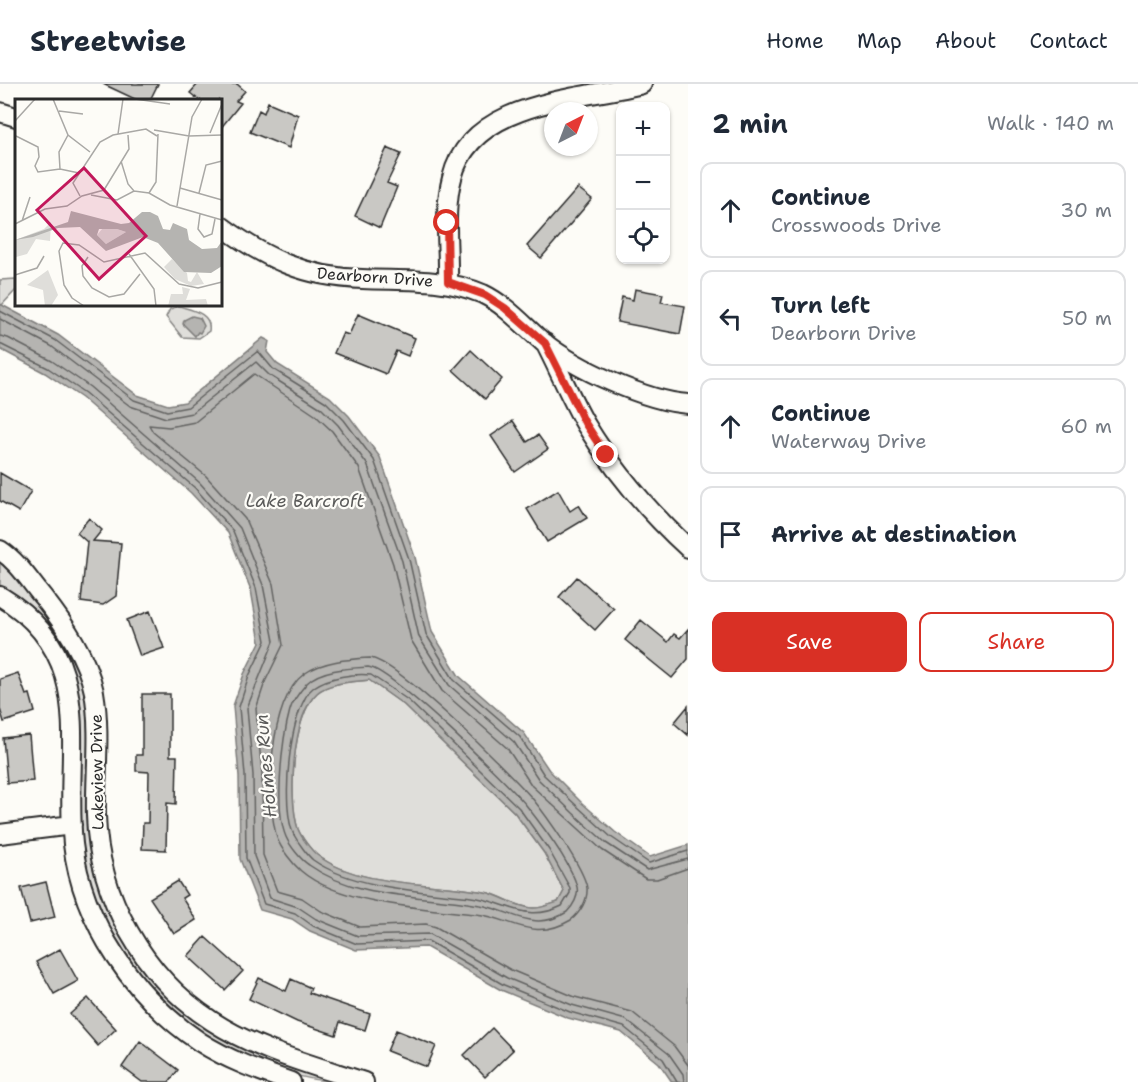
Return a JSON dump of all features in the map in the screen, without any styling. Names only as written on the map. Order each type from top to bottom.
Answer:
[{"type":"street","points":[[448,282],[449,195],[460,157],[483,133],[509,116],[544,104],[607,87],[642,84]]},
{"type":"street","points":[[0,112],[15,117]]},
{"type":"street","name":"Dearborn Drive","points":[[222,226],[252,249],[305,272],[360,279],[428,279],[448,282],[485,295],[505,308],[545,343],[621,385],[650,397],[688,404]]},
{"type":"street","points":[[545,343],[585,423],[606,455],[632,490],[688,548]]},
{"type":"street","name":"Lakeview Drive","points":[[6,554],[55,613],[79,649],[88,669],[97,722],[98,844],[115,904],[145,957],[186,1002],[238,1036],[364,1082]]},
{"type":"street","name":"Lakeview Drive","points":[[0,597],[32,620],[57,656],[72,704],[74,731],[72,825],[82,884],[93,914],[111,949],[130,977],[175,1023],[199,1042],[237,1062],[291,1082]]},
{"type":"street","points":[[0,834],[72,825]]},
{"type":"shaded area","points":[[15,279],[15,291],[0,307],[0,280]]},
{"type":"shaded area","points":[[179,306],[204,316],[209,325],[209,331],[199,338],[182,337],[166,317],[170,309]]},
{"type":"shaded area","points":[[0,557],[68,644],[84,683],[90,733],[91,830],[162,989],[345,1082],[296,1076],[250,1059],[220,1044],[176,1014],[138,974],[122,951],[98,903],[84,858],[53,634],[37,612],[0,585]]},
{"type":"shaded area","points":[[369,680],[404,705],[515,813],[544,853],[564,891],[558,902],[532,908],[489,893],[468,889],[377,879],[335,866],[312,850],[298,829],[293,798],[294,758],[302,720],[309,704],[322,689],[342,683]]},
{"type":"water","name":"Lake Barcroft","points":[[0,304],[58,335],[137,395],[168,405],[185,402],[263,338],[269,341],[267,352],[277,364],[330,397],[349,416],[380,457],[415,557],[432,632],[459,676],[524,733],[549,770],[615,832],[650,857],[688,845],[688,1082],[672,1082],[659,1063],[621,1032],[568,1018],[501,990],[426,947],[356,950],[310,931],[292,919],[260,910],[240,859],[239,776],[233,706],[244,674],[260,642],[251,590],[228,533],[191,493],[82,398],[45,373],[0,349]],"holes":[[[369,680],[404,705],[515,813],[544,853],[564,891],[558,902],[532,908],[489,893],[468,889],[377,879],[335,866],[309,847],[298,829],[293,798],[297,738],[309,704],[322,689],[342,683]]]},
{"type":"water","points":[[192,316],[200,318],[204,326],[195,336],[183,324],[184,320]]},
{"type":"building","points":[[103,84],[158,84],[150,99],[135,99]]},
{"type":"building","points":[[198,84],[237,84],[245,91],[236,101],[241,103],[222,127],[222,99],[198,99],[190,93]]},
{"type":"building","points":[[268,102],[298,115],[289,148],[250,132],[259,110],[264,113]]},
{"type":"building","points":[[387,148],[401,154],[387,183],[397,187],[380,228],[355,216]]},
{"type":"building","points":[[578,188],[592,199],[541,258],[527,246]]},
{"type":"building","points":[[635,289],[663,294],[661,302],[685,306],[680,334],[617,322],[622,297],[633,300]]},
{"type":"building","points":[[358,314],[415,338],[408,356],[396,351],[386,374],[334,353],[343,333],[349,335]]},
{"type":"building","points":[[471,350],[502,379],[485,399],[453,370]]},
{"type":"building","points":[[513,421],[527,442],[538,435],[548,449],[515,472],[491,436]]},
{"type":"building","points":[[0,473],[31,491],[19,512],[0,501]]},
{"type":"building","points":[[558,490],[570,511],[579,505],[587,518],[547,542],[527,509]]},
{"type":"building","points":[[89,518],[102,530],[93,541],[121,543],[116,596],[103,605],[81,602],[87,542],[77,533]]},
{"type":"building","points":[[577,577],[614,609],[595,630],[559,597]]},
{"type":"building","points":[[150,611],[164,648],[140,656],[127,620]]},
{"type":"building","points":[[641,620],[668,642],[674,634],[680,638],[688,629],[688,659],[672,678],[625,640]]},
{"type":"building","points":[[18,673],[26,695],[30,694],[35,712],[4,722],[0,709],[0,679]]},
{"type":"building","points":[[142,694],[170,694],[170,756],[177,756],[176,804],[167,803],[166,850],[142,849],[143,823],[148,823],[149,772],[136,771],[136,755],[142,755]]},
{"type":"building","points":[[688,706],[688,735],[674,723]]},
{"type":"building","points":[[29,735],[33,781],[7,783],[3,738]]},
{"type":"building","points":[[178,881],[187,895],[182,898],[196,920],[174,934],[150,898]]},
{"type":"building","points":[[46,882],[55,917],[30,923],[21,888]]},
{"type":"building","points":[[205,937],[243,971],[225,990],[188,956]]},
{"type":"building","points":[[60,949],[78,981],[54,994],[36,962]]},
{"type":"building","points":[[259,978],[286,991],[291,979],[311,988],[309,993],[370,1014],[365,1030],[340,1022],[336,1035],[297,1022],[249,999]]},
{"type":"building","points":[[88,998],[116,1029],[98,1046],[70,1014]]},
{"type":"building","points":[[492,1028],[513,1050],[485,1077],[464,1055]]},
{"type":"building","points":[[396,1030],[436,1046],[427,1067],[387,1051]]},
{"type":"building","points":[[140,1041],[178,1070],[169,1082],[142,1082],[122,1067]]},
{"type":"route","points":[[447,223],[448,282],[485,295],[505,308],[545,343],[585,423],[606,455]]},
{"type":"water label","name":"Holmes Run","points":[[266,766]]}]
